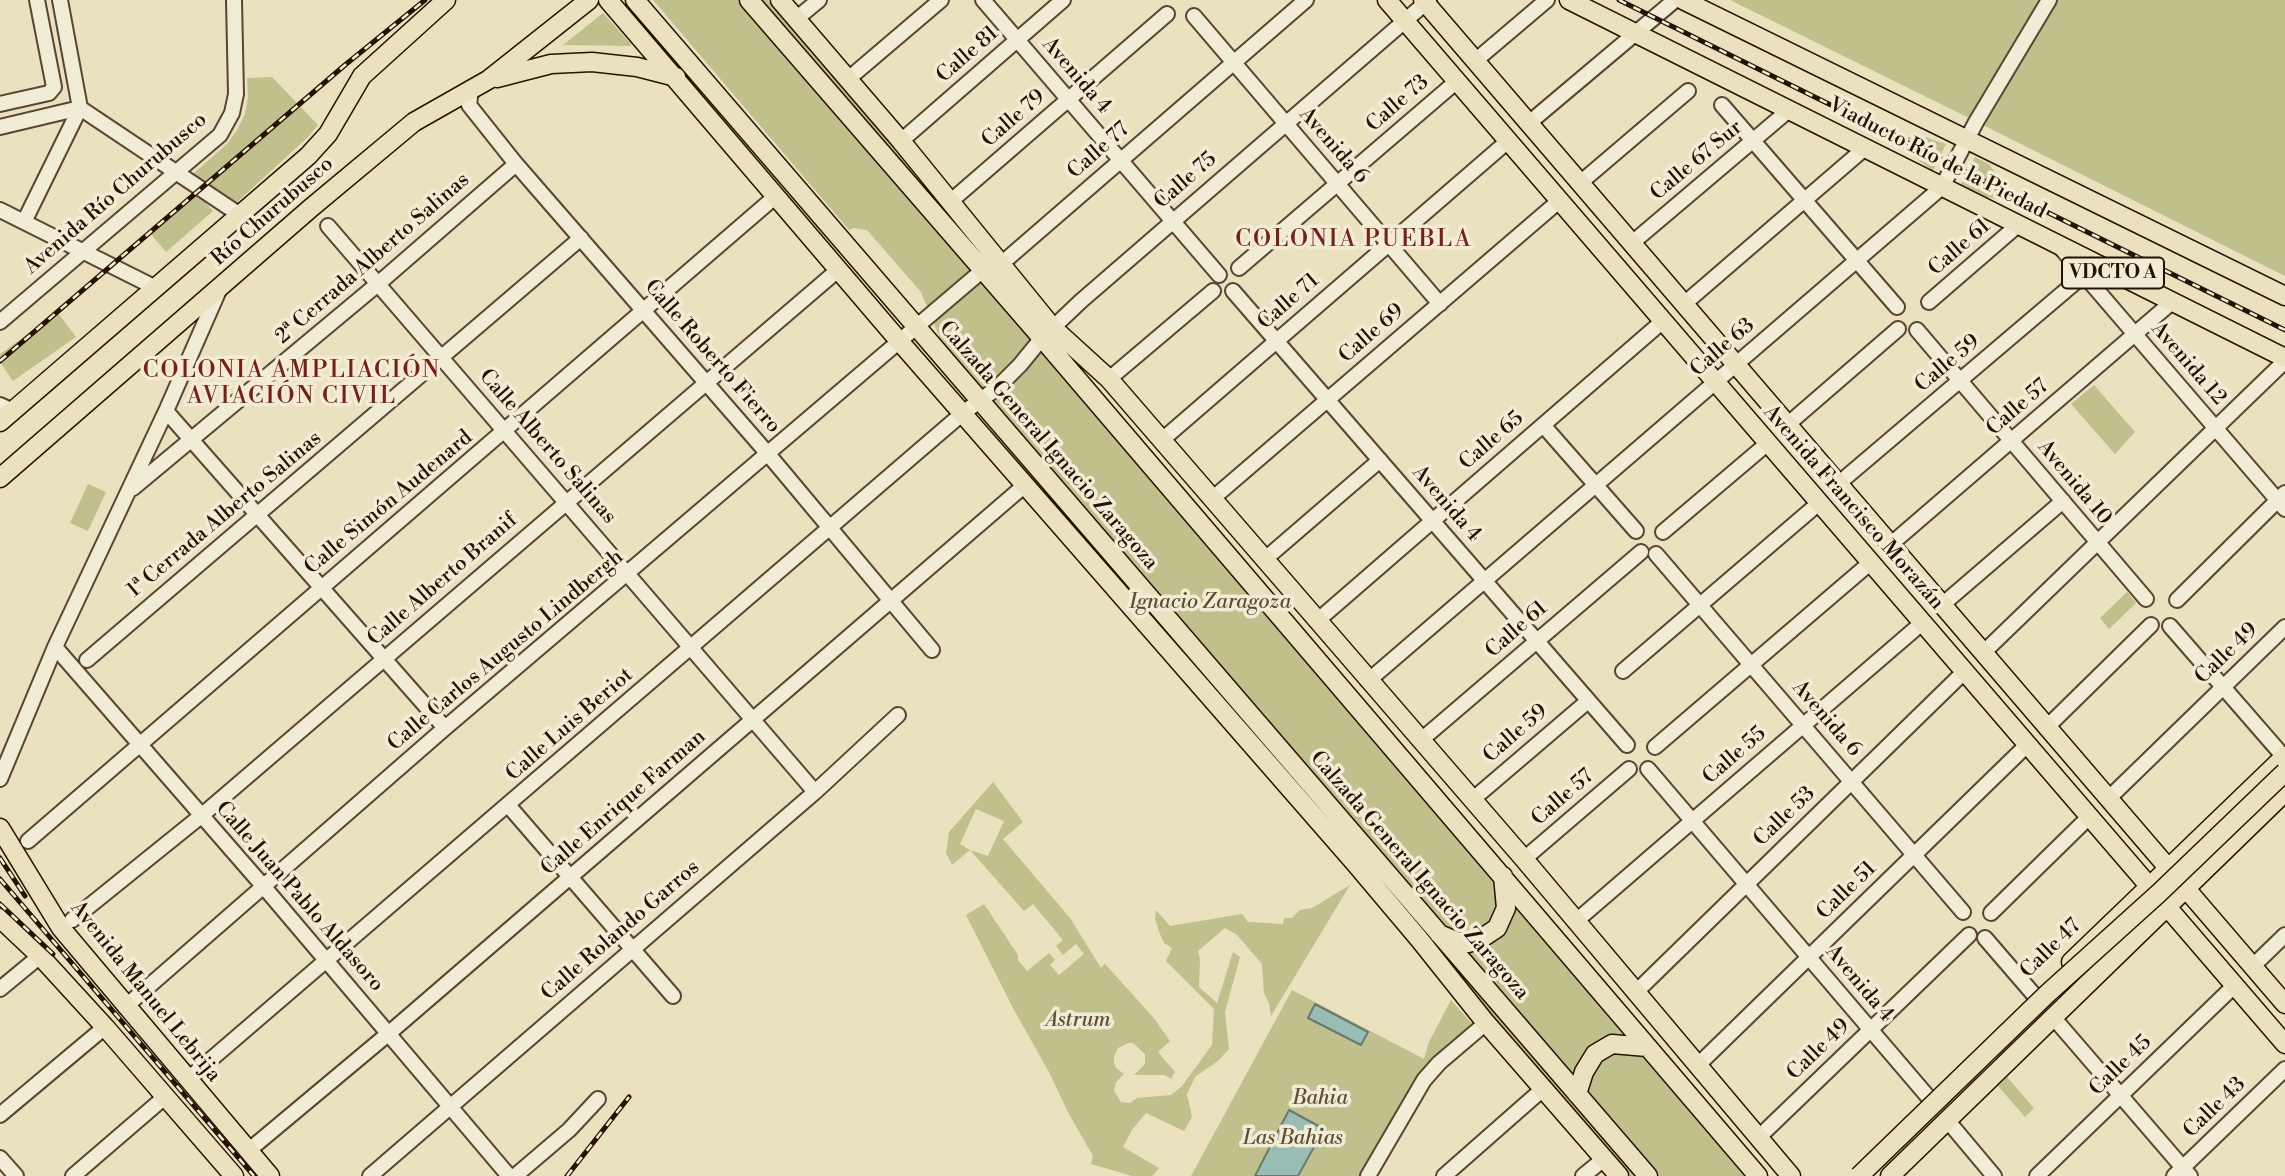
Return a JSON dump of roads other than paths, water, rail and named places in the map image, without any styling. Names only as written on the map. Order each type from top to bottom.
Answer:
[{"type":"main road","name":"Río Churubusco","points":[[4,413],[156,288],[318,146],[362,76],[446,0]]},
{"type":"main road","points":[[564,22],[567,9],[565,0]]},
{"type":"main road","name":"Río Churubusco","points":[[0,478],[414,122],[488,80],[589,0]]},
{"type":"main road","name":"Calzada General Ignacio Zaragoza","points":[[608,0],[900,342],[1415,933],[1486,1023],[1619,1176]]},
{"type":"main road","name":"Calzada General Ignacio Zaragoza","points":[[635,0],[1648,1176]]},
{"type":"main road","points":[[749,0],[1048,333],[1758,1176]]},
{"type":"main road","points":[[780,0],[951,201],[991,267]]},
{"type":"main road","name":"Avenida Francisco Morazán","points":[[1387,0],[2285,1044]]},
{"type":"main road","name":"Viaducto Río de la Piedad","points":[[1569,0],[2285,359]]},
{"type":"main road","name":"Viaducto Río de la Piedad","points":[[1683,0],[2285,296]]},
{"type":"main road","name":"Avenida Francisco Morazán","points":[[1426,1],[2046,728],[2285,1003]]},
{"type":"main road","points":[[488,80],[551,64],[592,62],[637,67],[675,77],[722,101]]},
{"type":"main road","points":[[1048,333],[1109,379],[1524,859],[1791,1176]]},
{"type":"main road","points":[[1162,613],[1156,634],[1183,637]]},
{"type":"main road","points":[[1859,1176],[2047,994],[2160,893],[2285,762]]},
{"type":"main road","name":"Calle 47","points":[[1848,1176],[2168,869],[2285,762]]},
{"type":"main road","points":[[1881,1176],[2285,792]]},
{"type":"main road","name":"Avenida Manuel Lebrija","points":[[0,828],[61,928],[270,1176]]},
{"type":"main road","points":[[1439,934],[1468,943],[1497,929],[1506,908],[1503,876]]},
{"type":"main road","points":[[0,918],[40,956],[166,1096],[229,1174]]},
{"type":"main road","points":[[1890,1176],[2047,1019]]},
{"type":"main road","points":[[1577,1094],[1584,1072],[1595,1054],[1612,1044],[1647,1047]]},
{"type":"street","points":[[0,104],[49,93],[54,87],[37,0]]},
{"type":"street","points":[[24,222],[80,108],[60,0]]},
{"type":"street","name":"Avenida Río Churubusco","points":[[4,314],[215,141],[225,128],[232,113],[236,85],[234,0]]},
{"type":"street","points":[[796,19],[819,0]]},
{"type":"street","points":[[847,80],[941,0]]},
{"type":"street","name":"Avenida 4","points":[[983,0],[1219,275]]},
{"type":"street","name":"Calle 81","points":[[901,141],[1063,0]]},
{"type":"street","name":"Calle 77","points":[[916,329],[1121,160],[1306,0]]},
{"type":"street","points":[[1475,61],[1547,0]]},
{"type":"street","points":[[1529,123],[1675,0]]},
{"type":"street","name":"Calle 63","points":[[1368,681],[1941,187],[2049,0]]},
{"type":"street","name":"Calle 75","points":[[979,401],[1020,365],[1048,333],[1172,220],[1426,1]]},
{"type":"street","name":"Calle 79","points":[[951,201],[1167,14]]},
{"type":"street","name":"Avenida 6","points":[[1194,16],[1440,304]]},
{"type":"street","name":"Calle 73","points":[[1239,268],[1457,81]]},
{"type":"street","name":"Calle Roberto Fierro","points":[[471,89],[469,105],[516,164],[768,454],[932,650]]},
{"type":"street","points":[[1580,183],[1688,91]]},
{"type":"street","points":[[34,96],[38,118]]},
{"type":"street","points":[[1722,105],[1897,307]]},
{"type":"street","points":[[0,127],[80,108],[240,215]]},
{"type":"street","name":"Calle 67 Sur","points":[[1632,243],[1789,110]]},
{"type":"street","name":"Calle 71","points":[[1161,440],[1508,141]]},
{"type":"street","points":[[1684,304],[1865,148]]},
{"type":"street","name":"2ª Cerrada Alberto Salinas","points":[[128,492],[379,284],[516,164]]},
{"type":"street","name":"Calle Simón Audenard","points":[[28,841],[645,312],[776,196]]},
{"type":"street","name":"Calle 69","points":[[1212,499],[1559,201]]},
{"type":"street","points":[[0,210],[156,288]]},
{"type":"street","name":"Calle 61","points":[[1929,302],[2018,225]]},
{"type":"street","name":"Calle Alberto Salinas","points":[[328,226],[815,792]]},
{"type":"street","name":"1ª Cerrada Alberto Salinas","points":[[87,660],[581,238]]},
{"type":"street","name":"Avenida 12","points":[[2059,246],[2215,428],[2282,501]]},
{"type":"street","name":"Calle Alberto Branif","points":[[72,920],[201,816],[838,270]]},
{"type":"street","name":"Calle 59","points":[[1838,484],[2084,275]]},
{"type":"street","points":[[0,779],[55,647],[221,287]]},
{"type":"street","points":[[1109,379],[1213,291]]},
{"type":"street","name":"Avenida 4","points":[[1233,291],[1627,745]]},
{"type":"street","name":"Calle 57","points":[[1891,545],[2172,302]]},
{"type":"street","name":"Calle 65","points":[[1317,621],[1663,321]]},
{"type":"street","name":"Calle Carlos Augusto Lindbergh","points":[[125,1007],[445,728],[916,329]]},
{"type":"street","points":[[1787,425],[1898,329]]},
{"type":"street","name":"Avenida 10","points":[[1917,330],[2146,599]]},
{"type":"street","points":[[1983,653],[2285,359]]},
{"type":"street","name":"Calle Luis Beriot","points":[[187,1080],[979,401]]},
{"type":"street","points":[[166,411],[445,728]]},
{"type":"street","points":[[1543,425],[1636,531]]},
{"type":"street","points":[[1663,532],[1768,443]]},
{"type":"street","points":[[1264,560],[1380,460]]},
{"type":"street","name":"Calle Enrique Farman","points":[[248,1151],[388,1034],[1025,485]]},
{"type":"street","points":[[1942,606],[2063,501]]},
{"type":"street","points":[[2176,600],[2282,501]]},
{"type":"street","points":[[1623,671],[1819,503]]},
{"type":"street","name":"Calle 61","points":[[1420,741],[1641,552]]},
{"type":"street","name":"Avenida 6","points":[[1656,554],[1963,912]]},
{"type":"street","points":[[1655,747],[1870,563]]},
{"type":"street","name":"Calle 55","points":[[1575,922],[1922,623]]},
{"type":"street","points":[[2046,728],[2151,625]]},
{"type":"street","points":[[2170,626],[2285,762]]},
{"type":"street","name":"Calle 49","points":[[2108,799],[2285,627]]},
{"type":"street","name":"Calle Juan Pablo Aldasoro","points":[[55,647],[264,887],[509,1176]]},
{"type":"street","name":"Calle 53","points":[[1635,993],[1964,672]]},
{"type":"street","name":"Calle 59","points":[[1472,800],[1588,701]]},
{"type":"street","name":"Calle Rolando Garros","points":[[370,1176],[815,792],[898,716]]},
{"type":"street","name":"Calle 51","points":[[1697,1066],[2027,745]]},
{"type":"street","name":"Calle 57","points":[[1524,859],[1629,769]]},
{"type":"street","name":"Avenida 4","points":[[1648,769],[1929,1098]]},
{"type":"street","points":[[508,805],[673,996]]},
{"type":"street","points":[[1991,913],[2089,817]]},
{"type":"street","name":"Calle 49","points":[[1758,1138],[1969,935]]},
{"type":"street","points":[[2253,966],[2285,935]]},
{"type":"street","points":[[1985,938],[2035,996]]},
{"type":"street","points":[[0,989],[40,956]]},
{"type":"street","name":"Calle 45","points":[[2037,1176],[2234,986]]},
{"type":"street","points":[[2047,1019],[2120,1095],[2182,1173]]},
{"type":"street","points":[[1386,1176],[1371,1169],[1424,1080],[1439,1063],[1486,1023]]},
{"type":"street","points":[[0,1115],[104,1027]]},
{"type":"street","name":"Calle 43","points":[[2182,1173],[2285,1069]]},
{"type":"street","points":[[1444,1176],[1544,1088]]},
{"type":"street","points":[[73,1176],[166,1096]]},
{"type":"street","points":[[514,1176],[569,1130],[598,1099]]},
{"type":"street","points":[[1947,1121],[1994,1176]]},
{"type":"street","points":[[0,1158],[16,1176]]},
{"type":"street","points":[[1583,1176],[1605,1158]]},
{"type":"water","points":[[1315,1004],[1368,1032],[1361,1045],[1308,1018]]},
{"type":"water","points":[[1289,1110],[1324,1129],[1298,1176],[1255,1176]]},
{"type":"railway","points":[[0,361],[345,65],[425,0]]},
{"type":"railway","points":[[1619,0],[2285,330]]},
{"type":"railway","points":[[0,858],[25,896]]},
{"type":"railway","points":[[0,879],[254,1176]]},
{"type":"railway","points":[[0,904],[53,954]]},
{"type":"railway","points":[[567,1176],[629,1097]]},
{"type":"district","name":"COLONIA PUEBLA","points":[[1354,240]]},
{"type":"district","name":"COLONIA AMPLIACIÓN AVIACIÓN CIVIL","points":[[292,384]]},
{"type":"park label","name":"Ignacio Zaragoza","points":[[1210,603]]},
{"type":"park label","name":"Astrum","points":[[1078,1021]]},
{"type":"park label","name":"Bahia","points":[[1320,1099]]},
{"type":"park label","name":"Las Bahias","points":[[1293,1139]]}]
